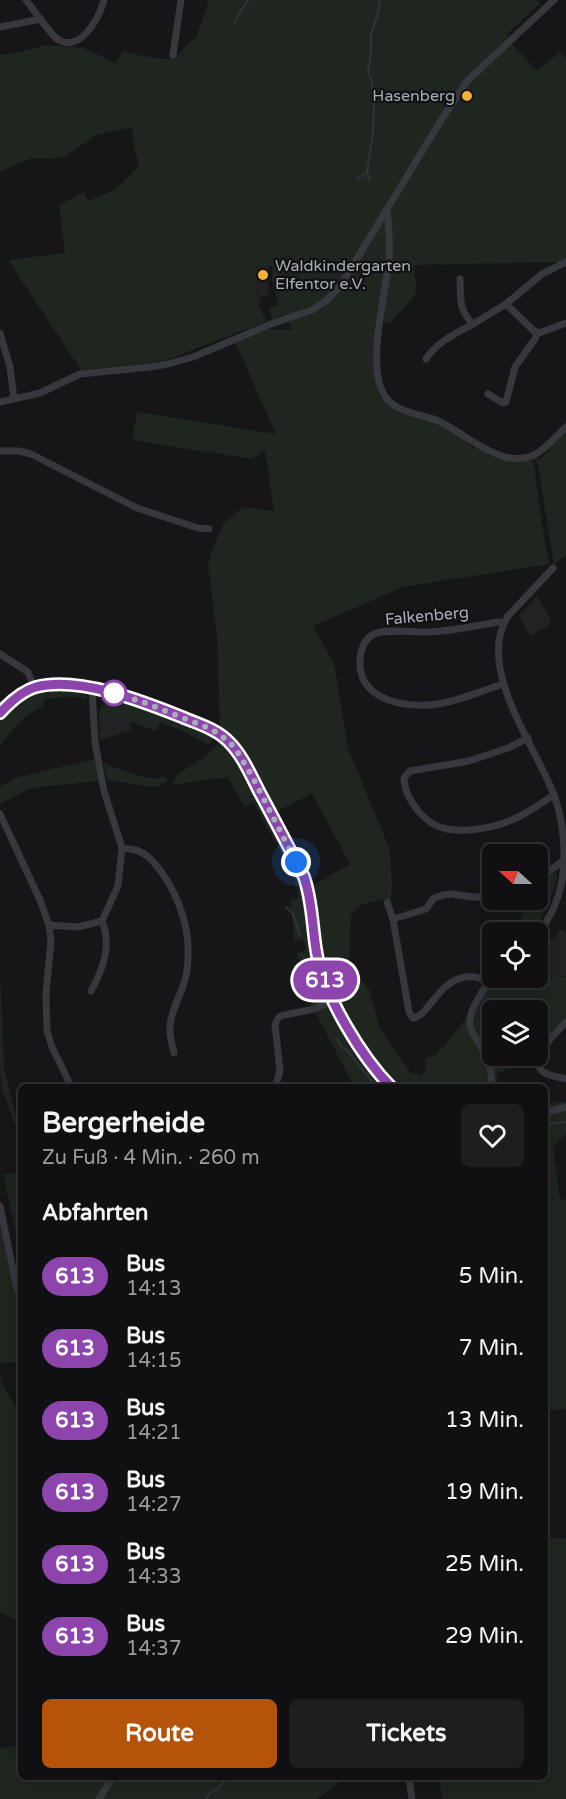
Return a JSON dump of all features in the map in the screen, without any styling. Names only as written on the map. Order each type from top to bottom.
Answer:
[{"type":"street","points":[[26,0],[56,38],[69,42],[75,42],[81,38],[93,25],[104,0]]},
{"type":"street","points":[[173,55],[181,0]]},
{"type":"street","points":[[0,402],[40,393],[80,374],[150,368],[181,361],[319,306],[341,285],[468,80],[554,0]]},
{"type":"street","points":[[0,27],[41,19]]},
{"type":"street","points":[[387,210],[390,238],[389,259],[376,354],[384,397],[398,408],[440,422],[486,449],[505,457],[531,456],[566,427]]},
{"type":"street","points":[[426,359],[445,338],[506,304],[542,274],[566,262]]},
{"type":"street","points":[[460,279],[461,308],[473,324]]},
{"type":"street","points":[[506,304],[537,332],[544,332],[566,323]]},
{"type":"street","points":[[488,394],[503,403],[506,402],[515,367],[535,339],[537,332]]},
{"type":"street","points":[[0,333],[10,367],[14,399]]},
{"type":"street","points":[[0,451],[19,451],[31,454],[137,508],[198,528],[209,529]]},
{"type":"street","points":[[546,922],[560,889],[565,859],[562,822],[554,795],[503,684],[499,648],[504,622],[553,568]]},
{"type":"street","name":"Falkenberg","points":[[503,684],[436,704],[408,705],[381,697],[368,688],[362,677],[360,661],[365,642],[376,634],[431,632],[504,622]]},
{"type":"street","points":[[0,654],[28,672],[34,687]]},
{"type":"street","points":[[0,713],[10,702],[34,687],[75,686],[119,694],[143,702],[211,729],[227,740],[235,748],[304,877],[309,891],[318,958],[332,1001],[369,1060],[389,1084]]},
{"type":"street","points":[[92,689],[95,742],[101,776],[122,848],[117,886],[102,921],[105,929],[106,949],[98,979],[92,991]]},
{"type":"street","points":[[528,738],[508,748],[475,759],[410,771],[404,778],[406,792],[416,808],[430,822],[442,828],[465,830],[481,829],[513,819],[554,795]]},
{"type":"street","points":[[0,814],[40,900],[49,925],[51,941],[46,993],[47,1031],[70,1084]]},
{"type":"street","points":[[122,848],[142,852],[150,858],[177,898],[184,919],[188,938],[188,968],[169,1029],[174,1053]]},
{"type":"street","points":[[548,872],[565,859]]},
{"type":"street","points":[[393,919],[426,909],[434,898],[451,894],[482,897]]},
{"type":"street","points":[[387,903],[393,919],[409,1012],[413,1018],[419,1017],[442,989],[455,980],[482,978]]},
{"type":"street","points":[[49,925],[78,927],[102,921]]},
{"type":"street","points":[[486,988],[474,1005],[470,1024],[474,1037],[490,1065],[491,1084]]},
{"type":"street","points":[[276,1084],[280,1071],[275,1025],[277,1020],[281,1016],[314,1009],[332,1001]]},
{"type":"street","points":[[566,1022],[541,1052],[538,1060],[543,1071],[566,1079]]},
{"type":"street","points":[[548,1112],[566,1107]]},
{"type":"street","points":[[0,1206],[18,1290]]},
{"type":"street","points":[[99,1799],[111,1780]]},
{"type":"street","points":[[410,1780],[412,1799]]},
{"type":"shaded area","points":[[209,0],[537,0],[541,3],[507,34],[513,45],[537,71],[560,52],[566,58],[566,259],[559,262],[414,265],[415,295],[390,323],[376,322],[374,361],[379,395],[392,407],[439,423],[474,448],[477,446],[484,450],[531,458],[550,564],[403,587],[313,626],[334,663],[348,748],[390,850],[391,909],[387,898],[361,905],[351,914],[349,966],[370,991],[379,1026],[410,1072],[420,1075],[426,1070],[425,1059],[437,1054],[464,1021],[474,1015],[488,988],[548,988],[548,978],[566,977],[566,1017],[548,1036],[548,1000],[482,1000],[482,1066],[511,1066],[497,1075],[498,1084],[352,1084],[311,1003],[297,953],[306,950],[303,939],[295,942],[290,900],[299,898],[297,889],[287,864],[254,803],[244,807],[228,777],[171,785],[178,774],[206,756],[222,741],[234,753],[245,770],[301,876],[308,895],[314,893],[313,885],[350,864],[312,793],[276,812],[233,735],[220,728],[217,636],[208,565],[224,523],[243,507],[274,511],[265,450],[252,459],[132,440],[137,412],[276,434],[235,342],[266,329],[293,330],[284,315],[272,320],[271,318],[270,308],[278,305],[272,280],[273,266],[259,267],[256,297],[260,297],[259,307],[267,321],[172,358],[151,363],[81,370],[8,260],[65,253],[59,205],[84,192],[88,201],[115,190],[139,166],[132,137],[133,127],[96,135],[66,156],[51,159],[31,158],[0,172],[0,55],[46,45],[83,48],[116,63],[123,51],[169,59],[196,38]]},
{"type":"shaded area","name":"Waldkindergarten Elfentor e.V.","points":[[269,266],[268,295],[256,297],[259,267]]},
{"type":"shaded area","points":[[566,429],[566,555],[554,565],[538,466],[534,457],[538,460],[550,451],[548,445]]},
{"type":"shaded area","points":[[537,596],[551,619],[550,625],[530,636],[519,616]]},
{"type":"shaded area","points":[[46,688],[82,690],[85,691],[87,700],[73,697],[45,699],[43,707],[24,718],[0,746],[0,718],[20,699]]},
{"type":"shaded area","points":[[107,695],[136,703],[206,730],[213,735],[214,739],[209,745],[181,730],[160,723],[156,731],[99,713],[104,704],[115,702],[103,698]]},
{"type":"shaded area","points":[[99,713],[130,721],[132,730],[100,740]]},
{"type":"shaded area","points":[[94,759],[98,781],[31,788],[0,804],[0,787],[15,778]]},
{"type":"shaded area","points":[[103,763],[143,777],[164,776],[167,780],[159,786],[152,787],[107,780]]},
{"type":"shaded area","points":[[555,872],[558,875],[548,905],[548,877]]},
{"type":"shaded area","points":[[522,910],[545,910],[539,922],[519,922],[523,916]]},
{"type":"shaded area","points":[[561,929],[566,933],[566,976],[548,978],[548,942]]},
{"type":"shaded area","points":[[0,971],[4,1067],[18,1132],[2,1090]]},
{"type":"shaded area","points":[[563,1101],[566,1103],[566,1134],[553,1147],[560,1199],[566,1200],[566,1409],[548,1411],[548,1104]]},
{"type":"shaded area","points":[[18,1173],[18,1242],[3,1174]]},
{"type":"shaded area","points":[[0,1223],[12,1284],[18,1301],[18,1362],[0,1363]]},
{"type":"shaded area","points":[[0,1371],[1,1382],[18,1411],[18,1621],[0,1612]]},
{"type":"shaded area","points":[[548,1538],[566,1538],[566,1799],[442,1799],[439,1780],[548,1780]]},
{"type":"shaded area","points":[[18,1745],[18,1780],[342,1780],[317,1799],[0,1799],[0,1749]]},
{"type":"waterway","points":[[234,22],[248,0]]},
{"type":"waterway","points":[[357,179],[367,172],[373,132],[374,99],[368,71],[371,34],[380,0]]},
{"type":"waterway","points":[[367,172],[370,181]]},
{"type":"waterway","points":[[286,907],[293,914],[300,935]]},
{"type":"waterway","points":[[338,1039],[340,1045],[347,1050],[374,1084]]},
{"type":"waterway","points":[[548,1124],[566,1122]]},
{"type":"waterway","points":[[206,1799],[227,1780]]},
{"type":"bus line","name":"613","points":[[0,713],[10,702],[34,687],[75,686],[119,694],[143,702],[211,729],[227,740],[235,748],[252,776],[304,877],[309,891],[318,958],[332,1001],[369,1060],[388,1084]]},
{"type":"place","name":"Hasenberg","points":[[467,96]]},
{"type":"place","name":"Waldkindergarten Elfentor e.V.","points":[[263,275]]},
{"type":"route","points":[[114,693],[211,729],[227,740],[235,748],[252,776],[296,862]]}]
